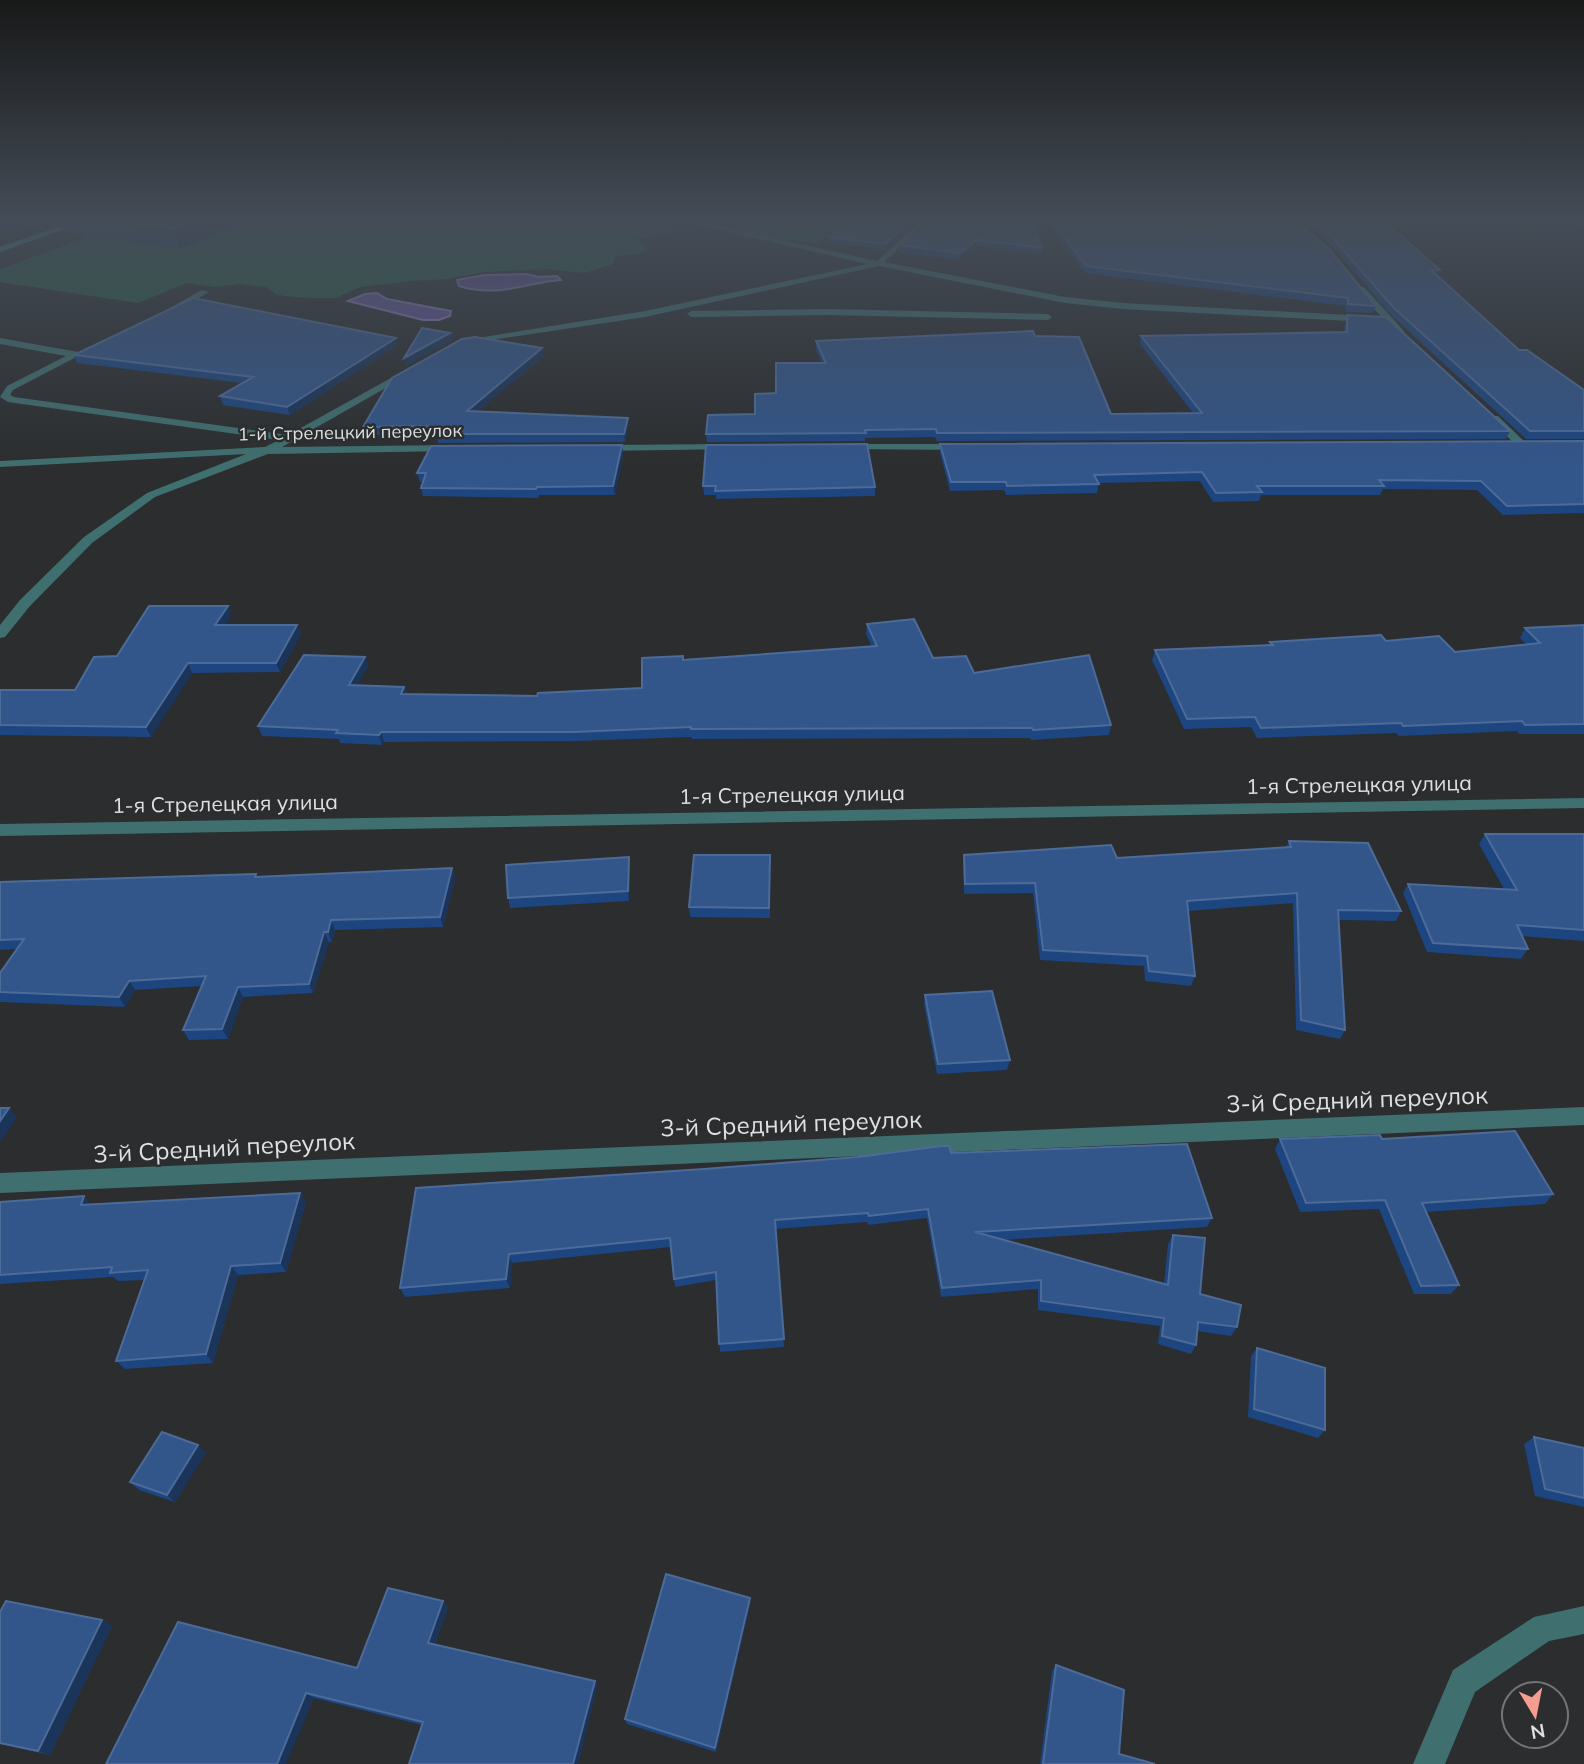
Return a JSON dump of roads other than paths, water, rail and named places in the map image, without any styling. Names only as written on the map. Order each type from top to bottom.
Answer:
[{"type":"street","points":[[158,315],[184,302]]},
{"type":"street","points":[[450,348],[461,342],[565,328],[699,302]]},
{"type":"street","points":[[1096,302],[1325,318],[1386,319]]},
{"type":"street","points":[[1372,302],[1405,337]]},
{"type":"street","points":[[645,314],[827,313],[1048,317]]},
{"type":"street","points":[[0,341],[75,355]]},
{"type":"street","points":[[87,350],[10,388],[4,396],[12,400],[289,438]]},
{"type":"street","points":[[0,634],[25,603],[88,540],[151,495],[270,449],[415,367]]},
{"type":"street","points":[[1483,409],[1529,445],[1508,445]]},
{"type":"street","points":[[590,448],[743,447]]},
{"type":"street","points":[[840,447],[980,447]]},
{"type":"street","name":"1-й Стрелецкий переулок","points":[[0,464],[48,465],[164,454],[270,449],[465,448]]},
{"type":"street","name":"1-я Стрелецкая улица","points":[[0,830],[1584,803]]},
{"type":"street","name":"3-й Средний переулок","points":[[0,1183],[1584,1116]]},
{"type":"street","points":[[1429,1764],[1464,1681],[1544,1627],[1584,1620]]}]
